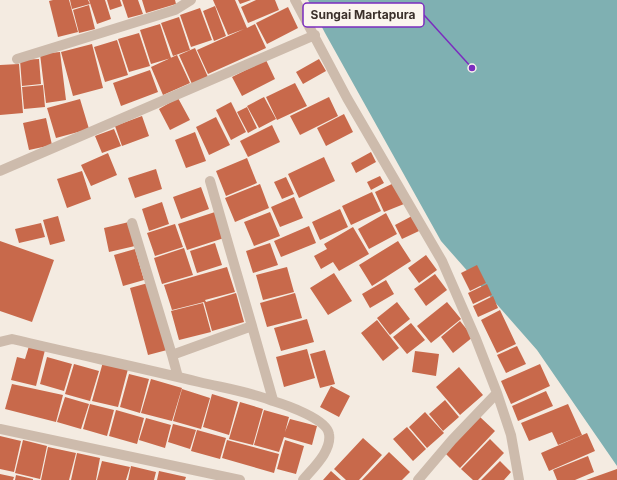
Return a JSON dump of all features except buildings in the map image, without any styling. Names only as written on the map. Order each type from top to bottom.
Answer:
[{"type":"street","points":[[17,59],[175,10],[191,0]]},
{"type":"street","points":[[295,0],[348,98],[442,261],[476,339],[497,393],[511,435],[519,480]]},
{"type":"street","points":[[0,171],[315,35]]},
{"type":"street","points":[[210,181],[272,400]]},
{"type":"street","points":[[132,223],[178,377]]},
{"type":"street","points":[[172,355],[252,326]]},
{"type":"street","points":[[0,342],[12,339],[178,377],[272,400],[315,418],[327,428],[329,434],[326,451],[303,480]]},
{"type":"street","points":[[418,480],[452,440],[497,393]]},
{"type":"street","points":[[0,429],[240,480]]},
{"type":"water","points":[[308,0],[617,0],[617,466],[537,350],[441,241]]},
{"type":"place","name":"Sungai Martapura","points":[[472,68]]}]
